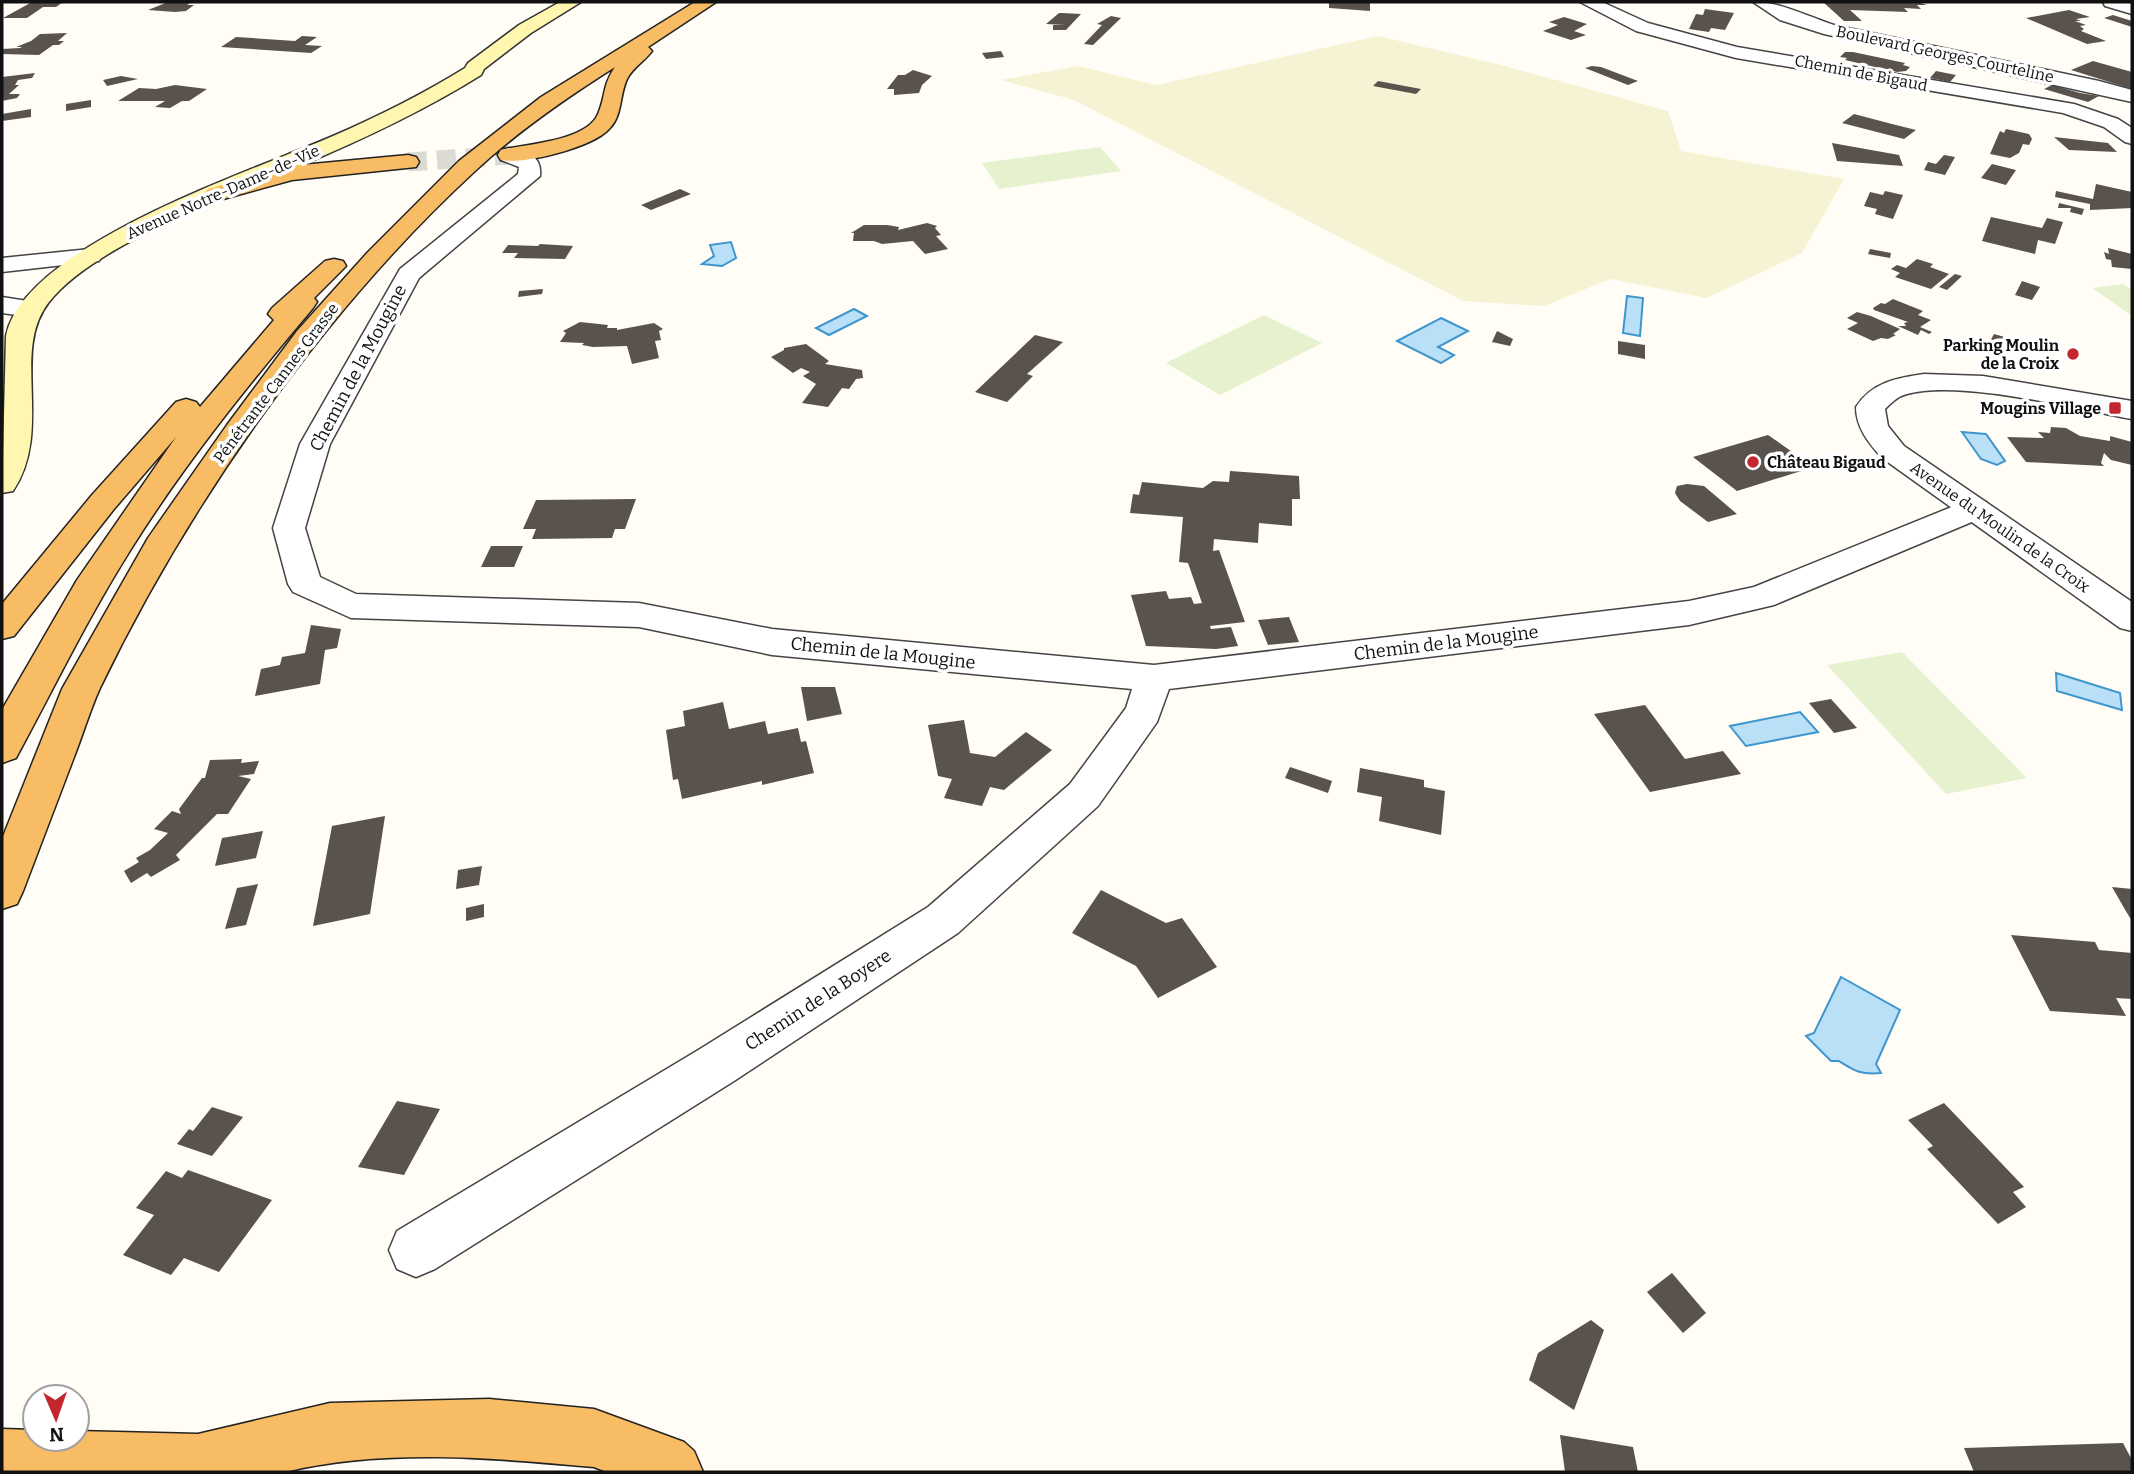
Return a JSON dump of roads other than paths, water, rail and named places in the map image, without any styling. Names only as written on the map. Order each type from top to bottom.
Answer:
[{"type":"highway","points":[[436,167],[561,75],[682,2]]},
{"type":"highway","name":"Pénétrante Cannes Grasse","points":[[2,891],[81,689],[146,570],[237,431],[307,337],[377,257],[467,166],[548,101],[706,2]]},
{"type":"highway","points":[[509,155],[569,142],[601,127],[607,118],[615,84],[629,61],[720,2]]},
{"type":"highway","points":[[316,147],[319,159],[327,164],[350,166]]},
{"type":"highway","points":[[216,194],[291,173],[408,162]]},
{"type":"highway","name":"Pénétrante Cannes Grasse","points":[[2,627],[103,502],[202,390],[255,337],[343,257],[225,396],[159,483],[69,625],[2,748]]},
{"type":"highway","points":[[2,1459],[225,1468],[330,1432],[489,1428],[594,1438],[663,1463],[673,1472]]},
{"type":"main road","name":"Avenue Notre-Dame-de-Vie","points":[[2,484],[13,455],[19,427],[18,342],[22,324],[11,311],[28,288],[122,228],[436,95],[474,71],[475,67],[526,29],[572,2]]},
{"type":"main road","name":"Avenue Notre-Dame-de-Vie","points":[[79,257],[316,147]]},
{"type":"street","name":"Chemin de Bigaud","points":[[1589,2],[1642,27],[1736,52],[2067,107],[2111,123],[2132,138]]},
{"type":"street","name":"Boulevard Georges Courteline","points":[[1762,2],[1786,16],[1830,30],[2092,85],[2132,96]]},
{"type":"street","points":[[2111,2],[2132,9]]},
{"type":"street","name":"Chemin de la Mougine","points":[[509,155],[530,164],[529,176],[409,274],[315,444],[289,528],[306,584],[351,606],[639,615],[772,642],[1154,678],[1689,613],[1762,597],[1975,509]]},
{"type":"street","points":[[2,265],[79,257]]},
{"type":"street","name":"Avenue du Moulin de la Croix","points":[[2132,410],[1972,385],[1935,383],[1902,386],[1882,395],[1870,407],[1870,419],[1877,434],[1893,452],[2132,619]]},
{"type":"street","name":"Chemin de la Boyere","points":[[416,1250],[717,1065],[943,920],[1084,795],[1144,712],[1154,678]]},
{"type":"water","points":[[731,242],[736,258],[722,266],[702,264],[714,256],[710,245]]},
{"type":"water","points":[[1627,296],[1643,298],[1640,336],[1623,333]]},
{"type":"water","points":[[854,309],[867,316],[829,335],[816,328]]},
{"type":"water","points":[[1441,318],[1468,331],[1438,347],[1454,355],[1441,363],[1397,341]]},
{"type":"water","points":[[1962,432],[1986,434],[2005,461],[1997,465],[1981,459]]},
{"type":"water","points":[[2056,673],[2120,693],[2122,710],[2057,691]]},
{"type":"water","points":[[1800,712],[1818,732],[1746,746],[1730,726]]},
{"type":"water","points":[[1841,977],[1900,1010],[1876,1064],[1881,1073],[1863,1073],[1839,1061],[1831,1061],[1806,1036],[1814,1033]]},
{"type":"tunnel","points":[[408,162],[509,155]]},
{"type":"place","name":"Parking Moulin de la Croix","points":[[2073,354]]},
{"type":"place","name":"Mougins Village","points":[[2115,408]]},
{"type":"place","name":"Château Bigaud","points":[[1753,462]]}]
